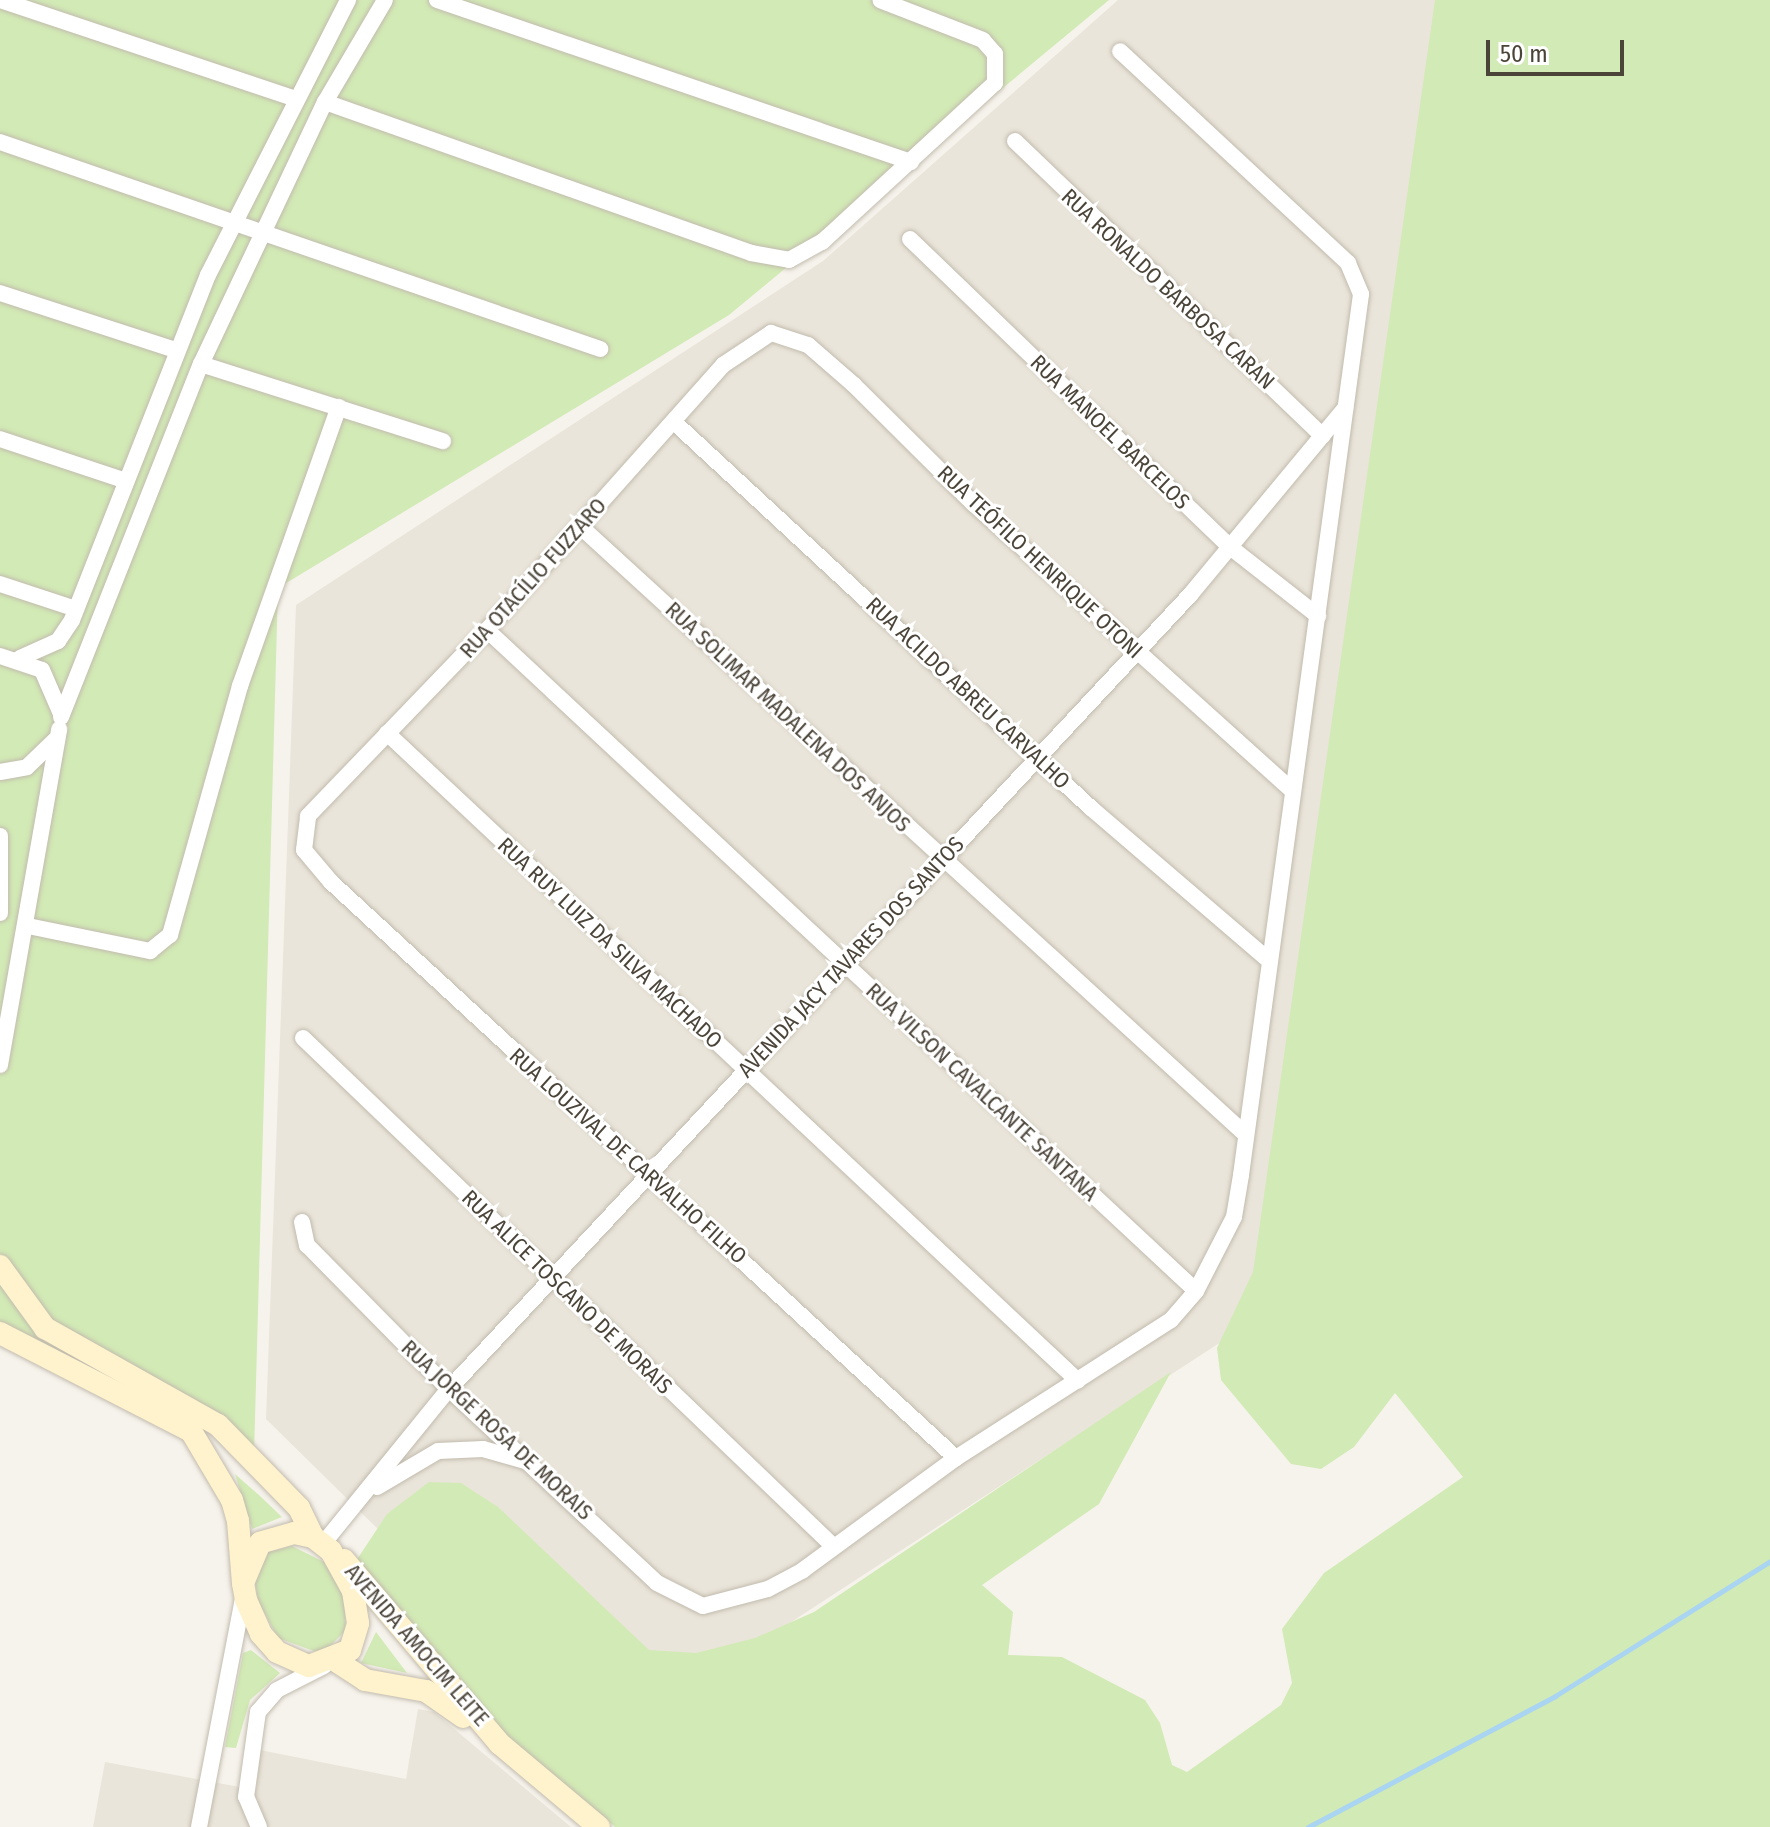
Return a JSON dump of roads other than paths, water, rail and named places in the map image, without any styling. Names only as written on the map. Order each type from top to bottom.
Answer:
[{"type":"street","points":[[0,0],[296,99]]},
{"type":"street","points":[[20,658],[58,641],[76,609],[175,350],[234,218],[348,0]]},
{"type":"street","points":[[0,772],[38,760],[60,723],[201,364],[325,102],[385,0]]},
{"type":"street","points":[[437,0],[911,162]]},
{"type":"street","points":[[325,102],[770,259],[807,254],[983,99],[999,68],[983,40],[880,0]]},
{"type":"street","points":[[832,1545],[956,1458],[1171,1320],[1196,1291],[1234,1217],[1266,958],[1346,407],[1357,277],[1120,51]]},
{"type":"street","name":"RUA RONALDO BARBOSA CARAN","points":[[1015,141],[1323,436]]},
{"type":"street","points":[[0,142],[234,218],[600,349]]},
{"type":"street","name":"RUA MANOEL BARCELOS","points":[[910,239],[1230,547],[1318,616]]},
{"type":"street","points":[[0,293],[175,350]]},
{"type":"street","name":"RUA OTACÍLIO FUZZARO","points":[[304,850],[308,816],[487,630],[746,344],[759,335],[790,334]]},
{"type":"street","name":"RUA TEÓFILO HENRIQUE OTONI","points":[[790,334],[854,385],[1135,652],[1292,790]]},
{"type":"street","points":[[201,364],[443,441]]},
{"type":"street","points":[[28,926],[150,951],[170,935],[240,686],[339,407]]},
{"type":"street","name":"AVENIDA JACY TAVARES DOS SANTOS","points":[[322,1544],[449,1389],[1135,652],[1230,547],[1346,407]]},
{"type":"street","name":"RUA ACILDO ABREU CARVALHO","points":[[674,422],[1035,757],[1266,958]]},
{"type":"street","points":[[0,439],[126,481]]},
{"type":"street","name":"RUA SOLIMAR MADALENA DOS ANJOS","points":[[581,527],[1244,1133]]},
{"type":"street","points":[[0,584],[76,609]]},
{"type":"street","name":"RUA VILSON CAVALCANTE SANTANA","points":[[487,630],[1196,1291]]},
{"type":"street","points":[[0,656],[20,658],[51,680],[60,723],[28,926],[0,1065]]},
{"type":"street","name":"RUA RUY LUIZ DA SILVA MACHADO","points":[[387,733],[1078,1381]]},
{"type":"street","points":[[0,836],[0,913]]},
{"type":"street","name":"RUA LOUZIVAL DE CARVALHO FILHO","points":[[304,850],[956,1458]]},
{"type":"street","name":"RUA ALICE TOSCANO DE MORAIS","points":[[303,1038],[832,1545]]},
{"type":"street","name":"RUA JORGE ROSA DE MORAIS","points":[[302,1222],[307,1245],[449,1389],[534,1464],[657,1583],[686,1603],[718,1605],[768,1589],[832,1545]]},
{"type":"street","name":"AVENIDA AMOCIM LEITE","points":[[0,1266],[45,1328],[218,1425],[299,1508],[358,1611],[355,1640],[330,1663]]},
{"type":"street","name":"AVENIDA AMOCIM LEITE","points":[[0,1333],[191,1431],[232,1500],[250,1616],[277,1652],[330,1663],[365,1680],[436,1696],[500,1744],[599,1827]]},
{"type":"street","name":"AVENIDA JACY TAVARES DOS SANTOS","points":[[353,1505],[438,1451],[483,1449],[534,1464]]},
{"type":"street","points":[[199,1827],[244,1587],[260,1543],[294,1533],[322,1544]]},
{"type":"street","name":"AVENIDA AMOCIM LEITE","points":[[322,1544],[372,1588],[500,1744]]},
{"type":"street","points":[[259,1827],[246,1797],[258,1712],[277,1690],[330,1663]]},
{"type":"waterway","points":[[1308,1827],[1555,1696],[1770,1561]]}]
